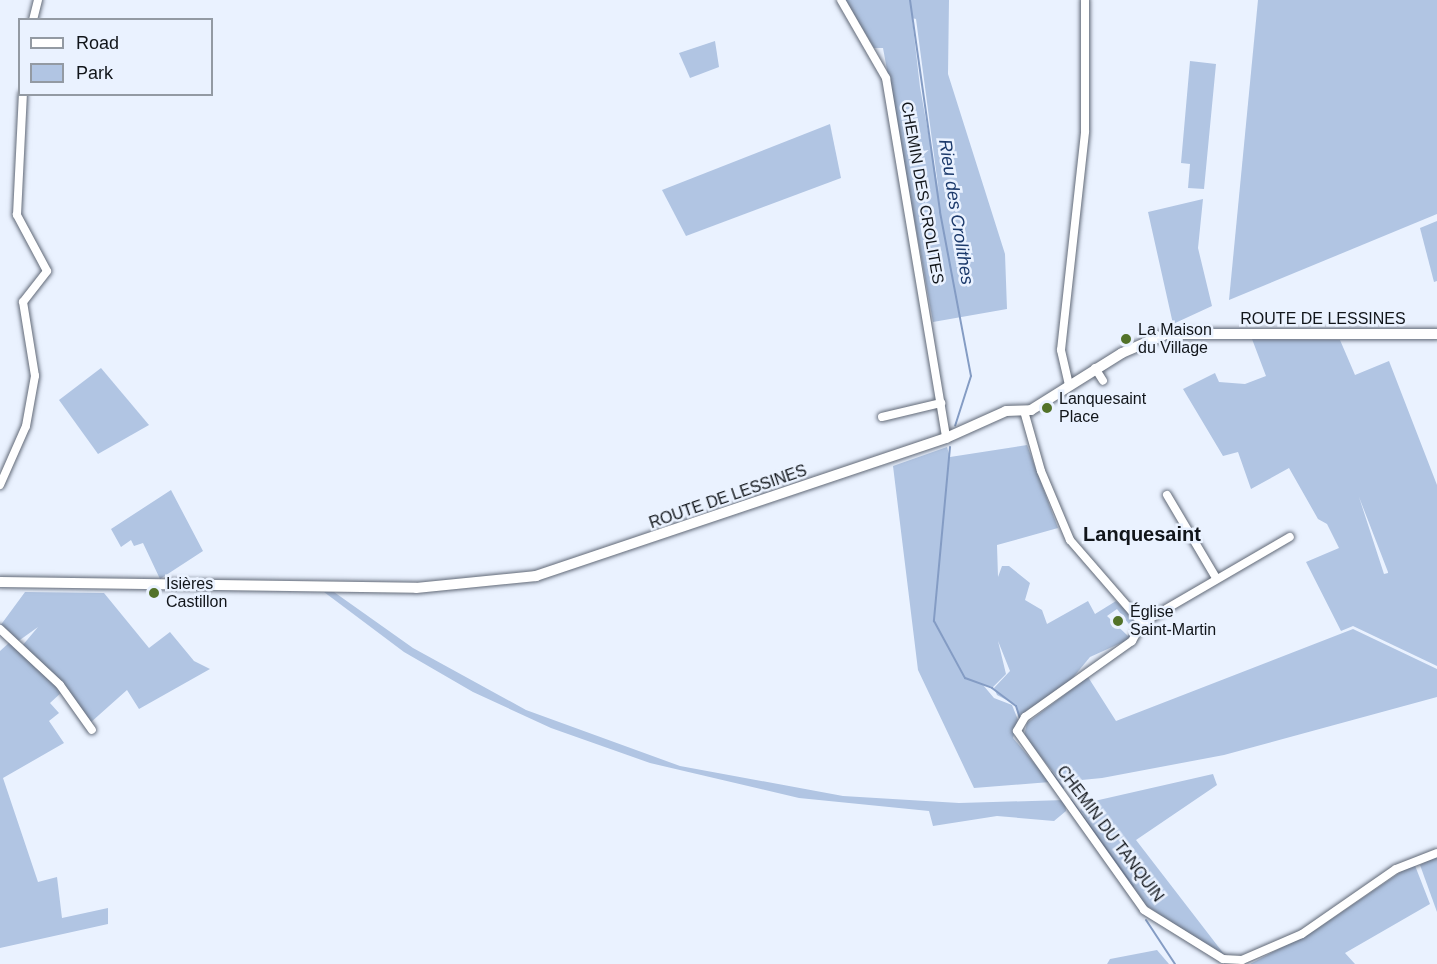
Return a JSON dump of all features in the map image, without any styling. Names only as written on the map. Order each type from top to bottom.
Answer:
[{"type":"main road","name":"ROUTE DE LESSINES","points":[[0,582],[465,586],[576,566],[946,438],[1006,411],[1024,411],[1095,368],[1182,331],[1437,333]]},
{"type":"street","points":[[34,18],[38,0]]},
{"type":"street","name":"CHEMIN DES CROLITES","points":[[841,0],[886,78],[946,438]]},
{"type":"street","points":[[1069,385],[1061,350],[1085,131],[1085,0]]},
{"type":"street","points":[[0,484],[26,426],[35,376],[23,302],[47,271],[17,215],[23,96]]},
{"type":"street","points":[[1095,368],[1103,381]]},
{"type":"street","points":[[882,417],[941,403]]},
{"type":"street","points":[[1024,411],[1028,432],[1070,540],[1142,623],[1290,537]]},
{"type":"street","points":[[1167,495],[1216,578]]},
{"type":"street","name":"CHEMIN DU TANQUIN","points":[[1142,623],[1132,641],[1025,717],[1017,731],[1144,910],[1223,959],[1242,960],[1302,934],[1396,869],[1437,853]]},
{"type":"street","points":[[0,629],[60,684],[92,730]]},
{"type":"green space","points":[[845,0],[949,0],[948,74],[1005,254],[1007,309],[933,322],[883,48],[874,48]],"holes":[[[912,18],[916,19],[939,193],[920,87]]]},
{"type":"green space","points":[[1258,0],[1437,0],[1437,214],[1229,300]]},
{"type":"green space","points":[[715,41],[719,67],[690,78],[679,53]]},
{"type":"green space","points":[[1190,61],[1216,64],[1204,189],[1188,188],[1190,164],[1181,163]]},
{"type":"green space","points":[[830,124],[841,178],[686,236],[662,190]]},
{"type":"green space","points":[[1203,199],[1198,248],[1212,306],[1173,324],[1148,212]]},
{"type":"green space","points":[[1437,221],[1437,281],[1434,282],[1420,228]]},
{"type":"green space","points":[[1252,339],[1340,340],[1355,375],[1389,361],[1437,485],[1437,666],[1353,626],[1341,631],[1306,562],[1339,548],[1327,524],[1318,519],[1289,468],[1251,489],[1238,452],[1223,456],[1183,389],[1215,373],[1219,382],[1245,384],[1266,376]],"holes":[[[1359,497],[1388,573],[1384,574]]]},
{"type":"green space","points":[[101,368],[149,425],[98,454],[59,400]]},
{"type":"green space","points":[[1027,445],[1058,528],[997,545],[998,577],[1002,566],[1009,566],[1030,583],[1025,600],[1042,610],[1047,624],[1088,601],[1095,614],[1116,601],[1139,623],[1132,638],[1090,657],[1071,680],[1019,716],[1016,705],[997,695],[994,688],[1010,671],[998,641],[1006,674],[993,687],[983,685],[994,698],[1012,705],[1018,720],[1013,738],[1050,782],[974,788],[918,670],[893,466],[947,447],[950,457]],"holes":[[[1117,609],[1132,628],[1128,636],[1107,616]]]},
{"type":"green space","points":[[171,490],[203,551],[160,579],[143,543],[134,546],[131,540],[121,547],[111,529]]},
{"type":"green space","points":[[25,592],[104,593],[149,648],[170,632],[194,661],[210,669],[139,709],[127,690],[90,723],[22,646],[38,627],[17,642],[0,626]]},
{"type":"green space","points":[[324,592],[334,592],[413,648],[526,710],[680,766],[843,796],[959,803],[1065,800],[1066,811],[1054,821],[997,816],[933,826],[929,811],[799,798],[650,763],[551,728],[473,692],[404,652]]},
{"type":"green space","points":[[1353,629],[1437,669],[1437,697],[1224,755],[1102,778],[1061,782],[1024,736],[1027,723],[1088,677],[1116,721]]},
{"type":"green space","points":[[10,642],[62,692],[50,703],[59,713],[49,721],[64,743],[3,778],[38,882],[57,877],[62,918],[108,908],[108,924],[0,948],[0,651]]},
{"type":"green space","points":[[1213,774],[1217,785],[1136,840],[1227,958],[1145,905],[1080,810],[1090,802]]},
{"type":"green space","points":[[1437,856],[1437,912],[1420,865]]},
{"type":"green space","points":[[1414,863],[1430,904],[1345,953],[1355,964],[1250,964],[1317,929]]},
{"type":"green space","points":[[1157,950],[1169,964],[1107,964],[1110,959]]},
{"type":"waterway","name":"Rieu des Crolithes","points":[[910,0],[940,212],[971,376],[955,426]]},
{"type":"waterway","name":"Rieu des Crolithes","points":[[950,447],[934,621],[965,678],[992,688],[1016,706],[1020,718]]},
{"type":"waterway","name":"Rieu des Crolithes","points":[[1051,772],[1063,788]]},
{"type":"waterway","name":"Rieu des Crolithes","points":[[1071,800],[1133,886]]},
{"type":"waterway","name":"Rieu des Crolithes","points":[[1146,920],[1175,964]]},
{"type":"place","name":"La Maison du Village","points":[[1126,339]]},
{"type":"place","name":"Lanquesaint Place","points":[[1047,408]]},
{"type":"place","name":"Isières Castillon","points":[[154,593]]},
{"type":"place","name":"Église Saint-Martin","points":[[1118,621]]},
{"type":"district","name":"Lanquesaint","points":[[1142,534]]}]
